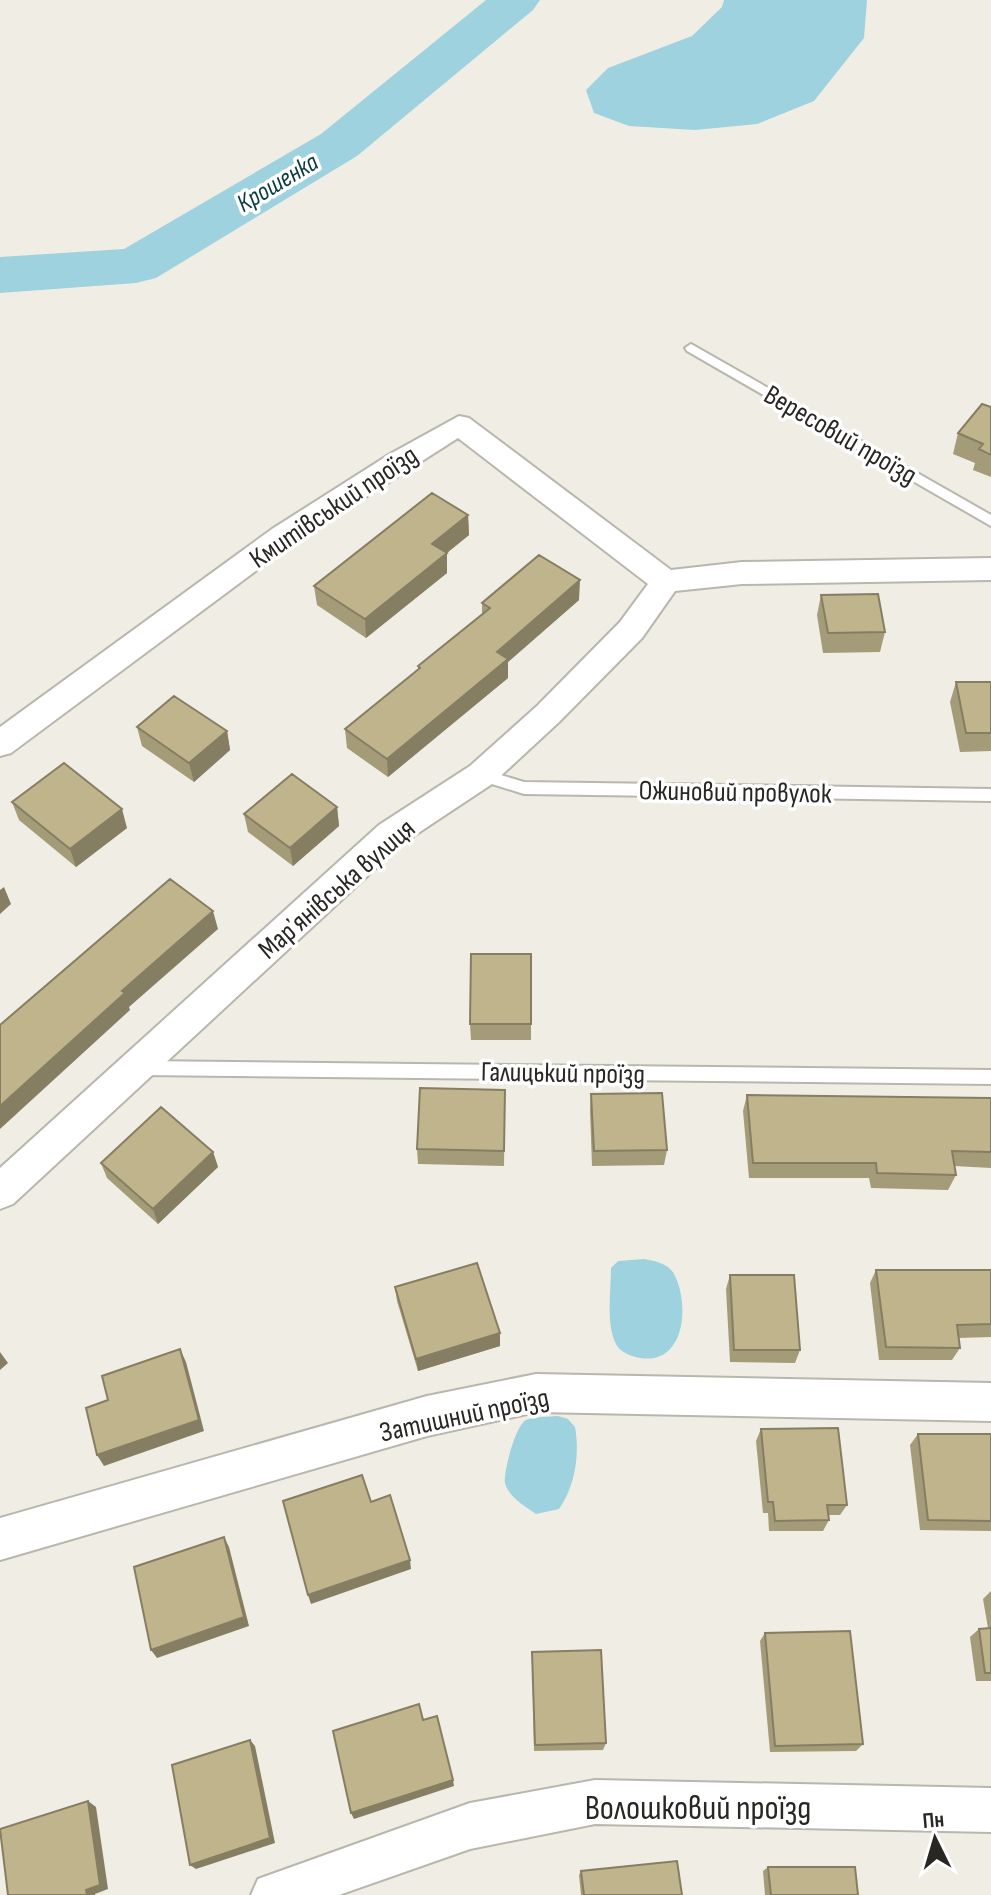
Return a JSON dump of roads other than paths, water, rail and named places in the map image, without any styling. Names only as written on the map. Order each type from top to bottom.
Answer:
[{"type":"street","name":"Кмитівський проїзд","points":[[0,744],[183,606],[406,455],[459,425],[637,563],[666,581]]},
{"type":"street","points":[[666,581],[742,573],[991,569]]},
{"type":"street","name":"Марʼянівська вулиця","points":[[0,1192],[391,834],[481,775],[548,714],[631,630],[666,581]]},
{"type":"street","name":"Затишний проїзд","points":[[0,1539],[427,1416],[536,1393],[991,1402]]},
{"type":"street","name":"Волошковий проїзд","points":[[274,1895],[470,1826],[595,1802],[991,1810]]},
{"type":"lane","name":"Вересовий проїзд","points":[[691,348],[991,521]]},
{"type":"lane","name":"Ожиновий провулок","points":[[481,775],[524,788],[991,795]]},
{"type":"lane","name":"Галицький проїзд","points":[[134,1068],[991,1077]]},
{"type":"water","points":[[724,0],[867,0],[864,38],[814,101],[757,124],[695,130],[629,126],[594,113],[586,90],[608,68],[692,36],[722,7]]},
{"type":"water","points":[[644,1259],[662,1264],[673,1272],[682,1303],[680,1331],[666,1352],[655,1358],[640,1358],[622,1351],[615,1342],[611,1325],[611,1268],[618,1261]]},
{"type":"water","points":[[537,1417],[568,1419],[575,1427],[575,1470],[569,1491],[559,1509],[536,1514],[507,1488],[508,1460],[522,1423]]},
{"type":"waterway","name":"Крошенка","points":[[0,275],[136,266],[339,145],[516,0]]}]
